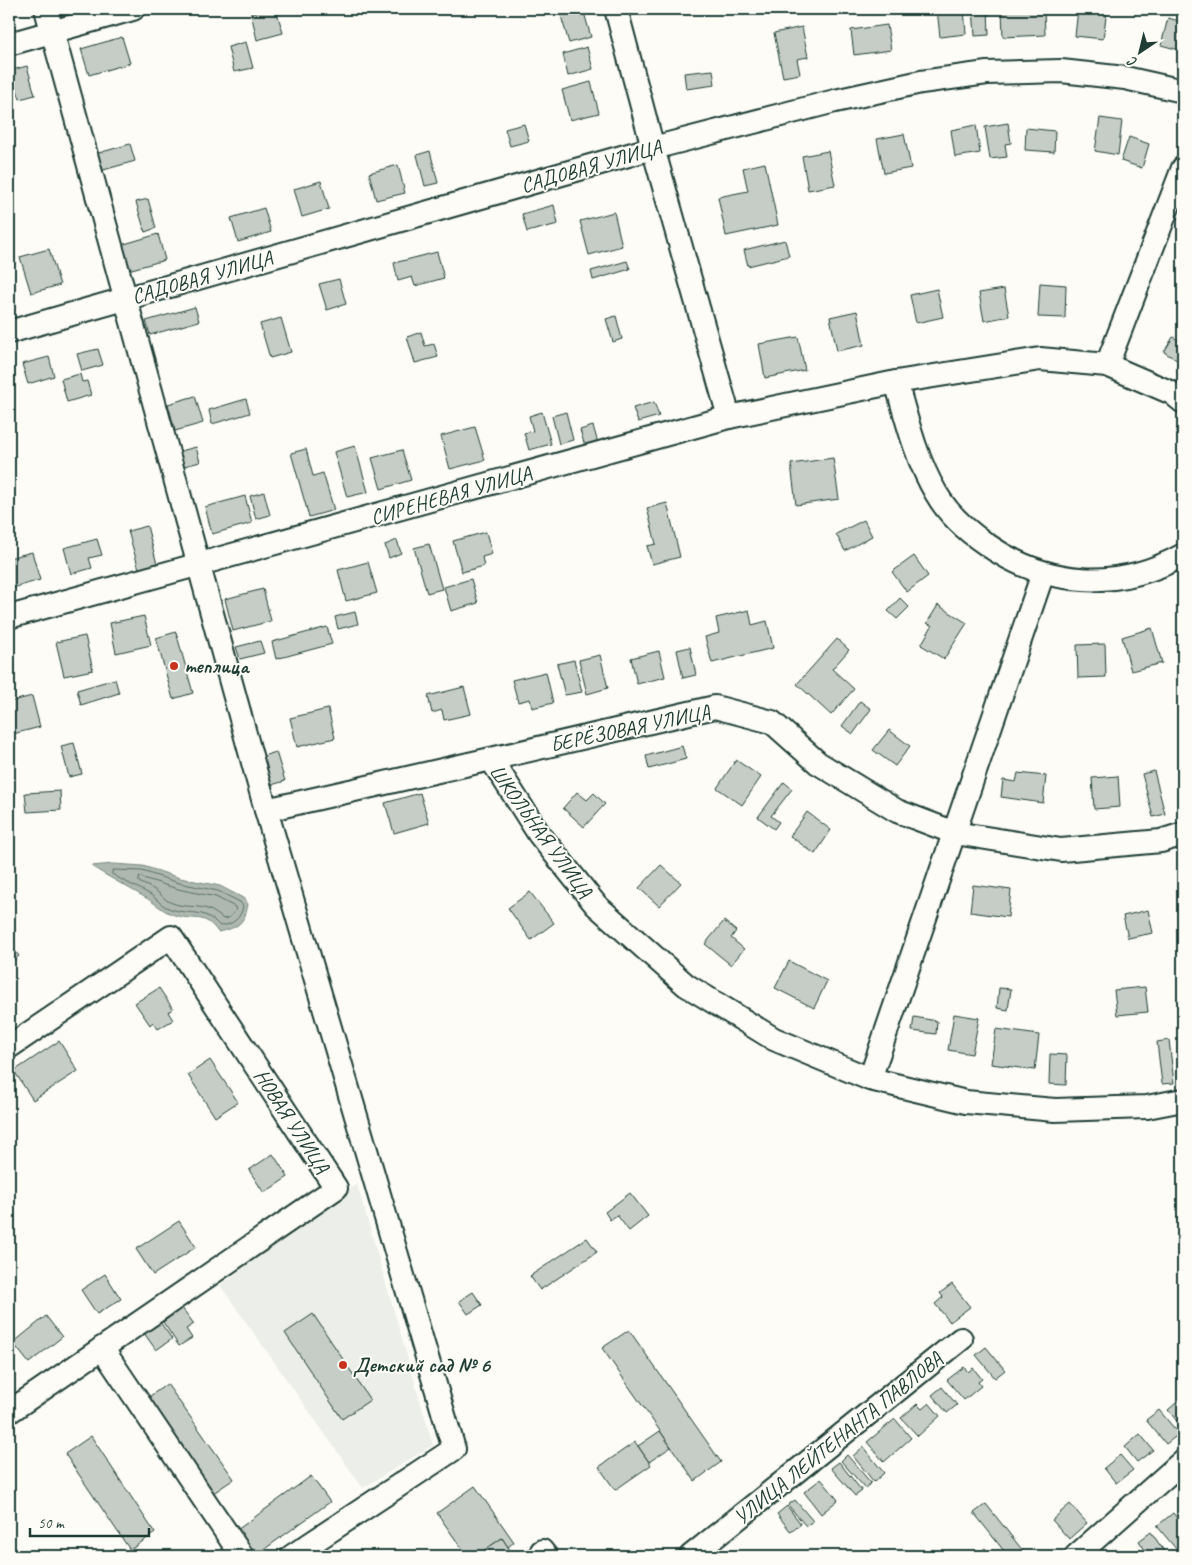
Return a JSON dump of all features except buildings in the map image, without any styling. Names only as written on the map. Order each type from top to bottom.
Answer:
[{"type":"street","points":[[46,9],[266,810],[454,1449],[292,1556]]},
{"type":"street","points":[[9,44],[133,9]]},
{"type":"street","points":[[616,9],[729,417]]},
{"type":"street","name":"САДОВАЯ УЛИЦА","points":[[9,332],[653,148],[835,101],[921,82],[987,73],[1061,72],[1125,78],[1183,91]]},
{"type":"street","points":[[1107,365],[1183,168]]},
{"type":"street","name":"СИРЕНЕВАЯ УЛИЦА","points":[[9,616],[729,417],[896,382],[1040,359],[1107,365],[1172,393],[1183,402]]},
{"type":"street","points":[[896,382],[915,449],[936,494],[966,531],[1009,560],[1043,573],[1078,580],[1111,579],[1161,567],[1183,555]]},
{"type":"street","points":[[870,1079],[1043,573]]},
{"type":"street","name":"БЕРЁЗОВАЯ УЛИЦА","points":[[491,758],[715,707],[772,722],[818,763],[897,811],[955,833],[1061,850],[1161,841],[1183,834]]},
{"type":"street","name":"ШКОЛЬНАЯ УЛИЦА","points":[[266,810],[491,758],[540,834],[596,905],[686,985],[774,1039],[870,1079],[966,1102],[1055,1110],[1147,1106],[1183,1100]]},
{"type":"street","name":"НОВАЯ УЛИЦА","points":[[9,1047],[171,937],[336,1188],[9,1412]]},
{"type":"street","name":"УЛИЦА ЛЕЙТЕНАНТА ПАВЛОВА","points":[[691,1556],[961,1339]]},
{"type":"street","points":[[102,1348],[242,1556]]},
{"type":"street","points":[[1076,1556],[1183,1461]]},
{"type":"shaded area","name":"Детский сад № 6","points":[[357,1184],[433,1445],[363,1488],[220,1285]]},
{"type":"water","points":[[114,864],[143,866],[180,878],[220,886],[243,898],[248,904],[247,911],[242,921],[235,927],[218,932],[209,922],[204,920],[173,915],[91,866]]},
{"type":"place","name":"теплица","points":[[174,666]]},
{"type":"place","name":"Детский сад № 6","points":[[343,1365]]}]
